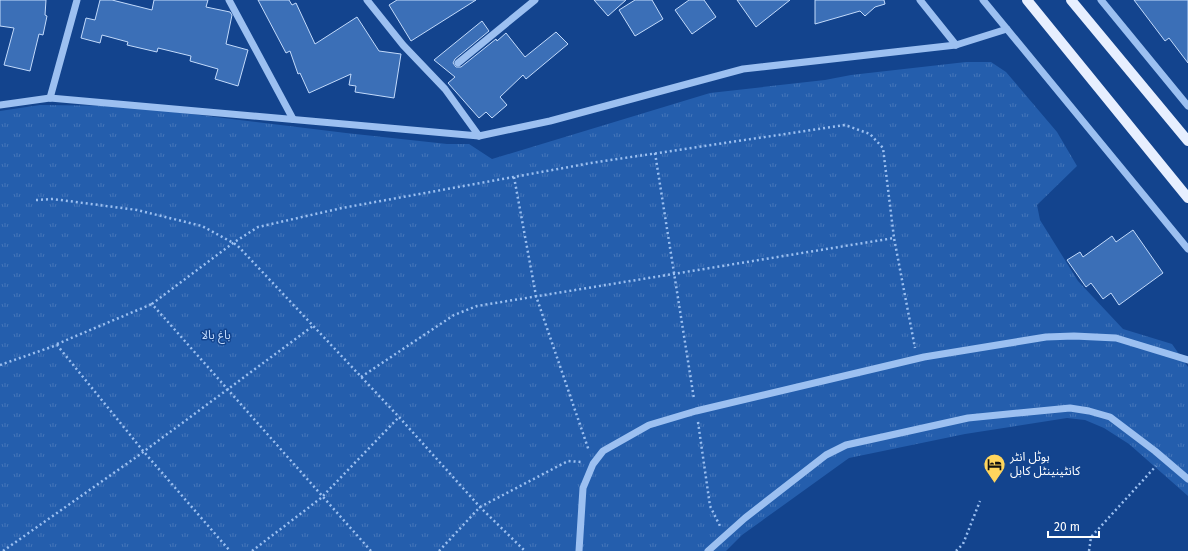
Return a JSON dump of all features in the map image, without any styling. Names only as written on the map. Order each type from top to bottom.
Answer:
[{"type":"main road","points":[[1027,0],[1188,198]]},
{"type":"main road","points":[[1071,0],[1188,141]]},
{"type":"street","points":[[50,98],[77,0]]},
{"type":"street","points":[[229,0],[293,119]]},
{"type":"street","points":[[367,0],[403,45],[445,89],[478,136]]},
{"type":"street","points":[[458,64],[535,0]]},
{"type":"street","points":[[920,0],[956,45]]},
{"type":"street","points":[[983,0],[1188,249]]},
{"type":"street","points":[[1101,0],[1188,106]]},
{"type":"street","points":[[0,105],[50,98],[478,136],[550,120],[743,69],[956,45],[1007,29]]},
{"type":"street","points":[[579,551],[583,488],[593,464],[603,451],[650,425],[696,411],[917,358],[1046,337],[1074,336],[1116,338],[1188,360]]},
{"type":"street","points":[[708,551],[724,536],[826,455],[846,445],[968,418],[1070,408],[1089,411],[1110,417],[1188,479]]},
{"type":"path","points":[[0,365],[57,344],[152,304],[233,243],[258,227],[342,208],[514,176],[655,153],[845,125],[870,134],[883,148],[894,238],[917,358]]},
{"type":"path","points":[[655,153],[710,506],[724,536]]},
{"type":"path","points":[[439,551],[480,507],[568,461],[593,464],[536,296],[514,176]]},
{"type":"path","points":[[36,200],[53,199],[136,210],[202,226],[233,243],[399,417],[480,507],[525,551]]},
{"type":"path","points":[[361,377],[454,315],[477,306],[894,238]]},
{"type":"path","points":[[152,304],[371,551]]},
{"type":"path","points":[[3,551],[144,452],[313,326]]},
{"type":"path","points":[[57,344],[144,452],[230,551]]},
{"type":"path","points":[[252,551],[323,496],[399,417]]},
{"type":"path","points":[[1090,551],[1091,537],[1163,458]]},
{"type":"path","points":[[956,551],[963,544],[980,501]]},
{"type":"green space","name":"باغ بالا","points":[[966,62],[991,62],[1006,72],[1057,132],[1077,166],[1037,205],[1040,220],[1078,281],[1123,329],[1172,344],[1188,367],[1188,496],[1129,444],[1104,428],[1085,420],[1067,418],[965,434],[849,458],[742,535],[726,551],[0,551],[0,111],[40,105],[126,106],[346,133],[447,144],[469,144],[492,159],[710,93]]},
{"type":"building","points":[[0,0],[46,0],[45,15],[47,16],[43,35],[39,34],[30,71],[4,65],[14,28],[0,26]]},
{"type":"building","points":[[100,0],[112,0],[152,10],[154,0],[208,0],[206,7],[230,12],[232,15],[226,44],[248,50],[238,86],[215,79],[218,69],[190,61],[191,56],[158,48],[157,52],[127,45],[128,42],[102,35],[100,43],[81,38],[86,18],[95,20]]},
{"type":"building","points":[[258,0],[289,0],[292,5],[296,3],[315,44],[357,17],[379,51],[401,54],[394,98],[355,92],[356,86],[349,85],[351,74],[309,93],[300,73],[298,74],[290,51],[286,53]]},
{"type":"building","points":[[397,0],[476,0],[411,41],[389,5]]},
{"type":"building","points":[[594,0],[626,0],[608,16]]},
{"type":"building","points":[[635,0],[652,0],[663,19],[635,36],[619,10]]},
{"type":"building","points":[[689,0],[704,0],[716,17],[692,34],[675,10]]},
{"type":"building","points":[[737,0],[790,0],[756,27]]},
{"type":"building","points":[[815,0],[884,0],[885,4],[875,7],[865,16],[860,11],[815,24]]},
{"type":"building","points":[[1134,0],[1188,0],[1188,63],[1169,38],[1165,41]]},
{"type":"building","points":[[482,21],[489,31],[455,59],[453,63],[456,67],[461,67],[496,39],[497,41],[506,33],[525,57],[556,32],[568,44],[526,79],[523,75],[500,97],[507,105],[492,118],[486,112],[479,118],[448,83],[455,77],[434,60]]},
{"type":"building","points":[[1133,230],[1163,273],[1119,305],[1111,293],[1103,299],[1091,283],[1086,287],[1067,260],[1080,252],[1083,257],[1112,236],[1116,242]]},
{"type":"place","name":"ہوٹل انٹر کانٹینینٹل کابل","points":[[994,484]]}]
